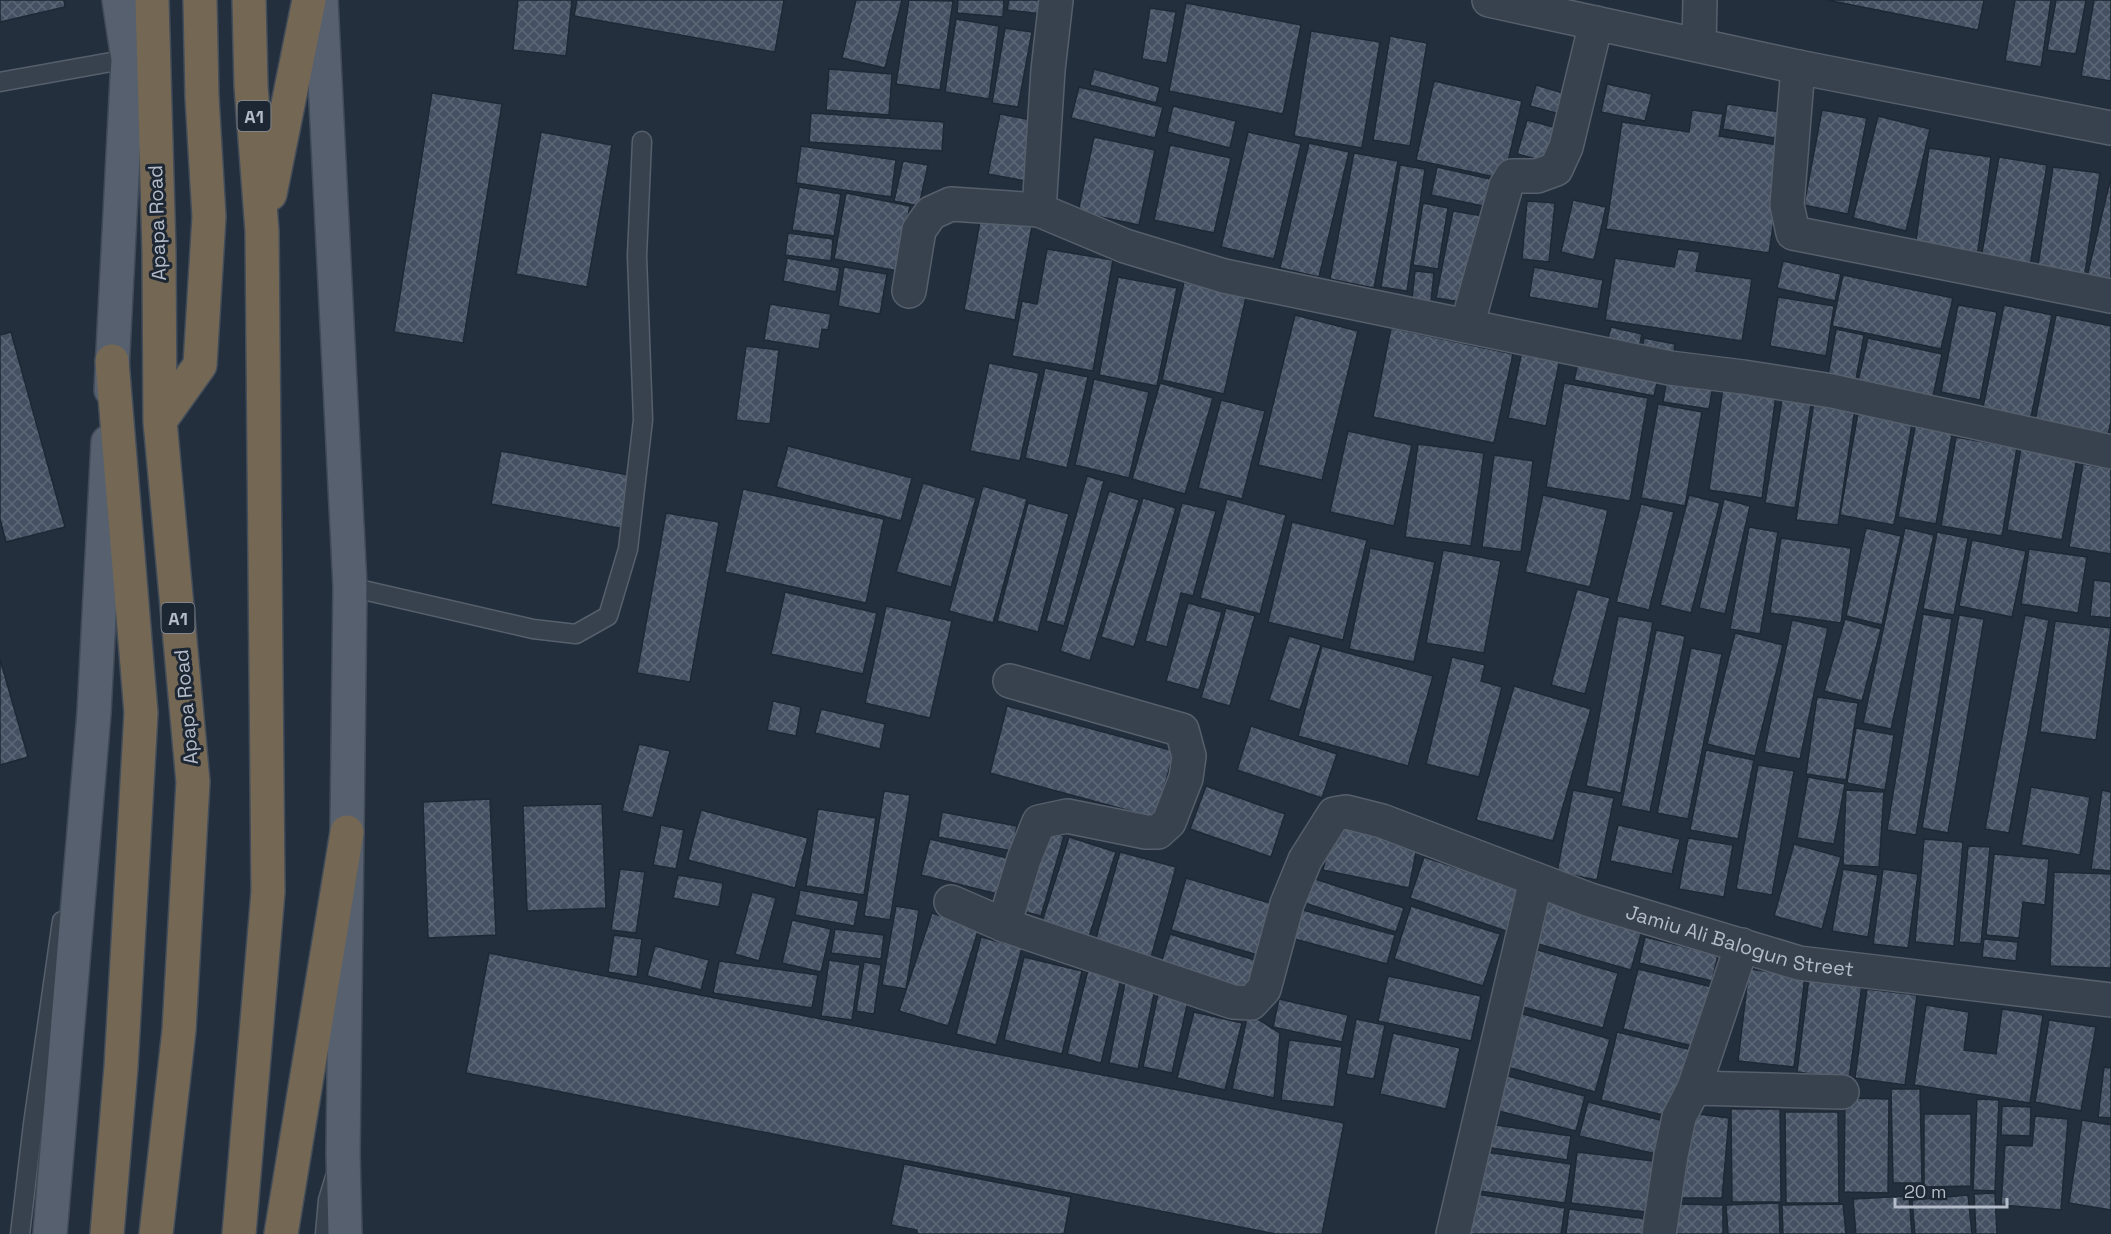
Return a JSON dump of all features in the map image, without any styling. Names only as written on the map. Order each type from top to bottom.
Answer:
[{"type":"highway","name":"Apapa Road","points":[[152,0],[159,252],[160,421],[193,782],[179,1030],[156,1234]]},
{"type":"highway","points":[[160,421],[200,365],[208,217],[200,0]]},
{"type":"highway","name":"A1","points":[[239,1234],[268,892],[262,231],[251,86],[249,0]]},
{"type":"highway","points":[[262,231],[309,0]]},
{"type":"highway","points":[[107,1234],[121,1067],[141,713],[112,361]]},
{"type":"highway","points":[[281,1234],[347,832]]},
{"type":"main road","points":[[50,1234],[94,713],[128,59],[119,0]]},
{"type":"main road","points":[[321,0],[350,587],[343,1153],[345,1234]]},
{"type":"street","points":[[1039,210],[1048,70],[1056,0]]},
{"type":"street","points":[[1489,0],[1798,67],[2111,128]]},
{"type":"street","points":[[1699,45],[1700,0]]},
{"type":"street","points":[[1467,326],[1509,181],[1512,176],[1537,176],[1556,169],[1566,147],[1596,23]]},
{"type":"street","points":[[1798,67],[1787,205],[1793,233],[2111,296]]},
{"type":"street","points":[[909,291],[919,230],[931,213],[951,204],[1039,210],[1125,246],[1224,276],[1670,368],[1762,379],[1832,391],[2111,452]]},
{"type":"street","points":[[951,902],[1004,926],[1024,859],[1039,822],[1067,816],[1146,832],[1158,832],[1169,822],[1186,778],[1189,756],[1182,730],[1010,681]]},
{"type":"street","name":"Jamiu Ali Balogun Street","points":[[1004,926],[1233,1002],[1251,1003],[1264,989],[1287,904],[1305,860],[1334,814],[1346,812],[1382,821],[1590,900],[1799,963],[2111,999]]},
{"type":"street","points":[[1453,1234],[1536,880]]},
{"type":"street","points":[[1659,1234],[1679,1117],[1694,1088],[1742,945]]},
{"type":"street","points":[[1694,1088],[1842,1092]]},
{"type":"lane","points":[[0,82],[128,59]]},
{"type":"lane","points":[[350,587],[533,630],[576,634],[608,615],[628,549],[643,420],[638,256],[642,141]]},
{"type":"lane","points":[[21,1234],[60,930],[82,847]]},
{"type":"lane","points":[[325,1234],[328,1200],[343,1153]]},
{"type":"building","points":[[0,0],[64,0],[65,7],[0,22]]},
{"type":"building","points":[[518,0],[572,0],[566,56],[513,50]]},
{"type":"building","points":[[577,0],[784,0],[775,52],[574,16]]},
{"type":"building","points":[[856,0],[902,0],[885,68],[842,58]]},
{"type":"building","points":[[909,0],[953,1],[940,90],[896,84]]},
{"type":"building","points":[[958,0],[1004,0],[1003,17],[957,13]]},
{"type":"building","points":[[1009,0],[1044,0],[1042,14],[1007,10]]},
{"type":"building","points":[[1827,0],[1984,0],[1978,30]]},
{"type":"building","points":[[2015,0],[2051,0],[2041,67],[2005,61]]},
{"type":"building","points":[[2056,0],[2086,0],[2076,54],[2047,50]]},
{"type":"building","points":[[2094,0],[2111,0],[2111,81],[2081,76]]},
{"type":"building","points":[[1186,3],[1301,25],[1283,114],[1169,91]]},
{"type":"building","points":[[1150,8],[1176,12],[1167,63],[1142,59]]},
{"type":"building","points":[[956,19],[999,26],[989,99],[945,92]]},
{"type":"building","points":[[1005,28],[1032,32],[1018,107],[992,103]]},
{"type":"building","points":[[1311,31],[1380,42],[1362,148],[1294,136]]},
{"type":"building","points":[[1390,36],[1427,43],[1410,146],[1373,140]]},
{"type":"building","points":[[829,69],[892,74],[889,115],[826,110]]},
{"type":"building","points":[[1094,69],[1160,87],[1156,103],[1090,85]]},
{"type":"building","points":[[1434,81],[1522,101],[1504,179],[1416,160]]},
{"type":"building","points":[[1607,84],[1652,94],[1645,121],[1601,112]]},
{"type":"building","points":[[1536,85],[1573,96],[1567,116],[1530,106]]},
{"type":"building","points":[[1079,87],[1163,107],[1155,138],[1071,118]]},
{"type":"building","points":[[432,93],[502,104],[463,343],[394,332]]},
{"type":"building","points":[[1727,104],[1780,112],[1775,138],[1723,129]]},
{"type":"building","points":[[1173,106],[1236,121],[1230,148],[1167,132]]},
{"type":"building","points":[[1692,110],[1723,114],[1719,136],[1785,146],[1769,253],[1606,229],[1622,122],[1689,132]]},
{"type":"building","points":[[1822,110],[1867,118],[1848,214],[1804,205]]},
{"type":"building","points":[[811,113],[944,122],[942,151],[809,142]]},
{"type":"building","points":[[1000,114],[1042,122],[1031,182],[988,174]]},
{"type":"building","points":[[1878,116],[1930,129],[1906,231],[1853,218]]},
{"type":"building","points":[[1527,120],[1561,129],[1551,163],[1517,154]]},
{"type":"building","points":[[541,132],[612,145],[587,287],[516,274]]},
{"type":"building","points":[[1248,132],[1301,144],[1274,259],[1221,247]]},
{"type":"building","points":[[1094,137],[1155,150],[1139,225],[1078,212]]},
{"type":"building","points":[[1309,143],[1349,152],[1319,277],[1280,268]]},
{"type":"building","points":[[1170,145],[1231,158],[1214,233],[1154,220]]},
{"type":"building","points":[[801,146],[896,160],[891,197],[796,183]]},
{"type":"building","points":[[1929,148],[1991,157],[1977,257],[1915,248]]},
{"type":"building","points":[[1354,153],[1398,161],[1374,288],[1330,279]]},
{"type":"building","points":[[1999,157],[2047,165],[2029,272],[1980,264]]},
{"type":"building","points":[[903,161],[928,165],[919,206],[894,201]]},
{"type":"building","points":[[1400,165],[1425,169],[1407,291],[1381,287]]},
{"type":"building","points":[[1437,167],[1503,182],[1497,209],[1431,195]]},
{"type":"building","points":[[2053,167],[2100,173],[2084,279],[2037,272]]},
{"type":"building","points":[[2111,177],[2111,291],[2085,285]]},
{"type":"building","points":[[799,187],[841,194],[834,236],[792,230]]},
{"type":"building","points":[[846,193],[910,206],[898,271],[834,259]]},
{"type":"building","points":[[1573,200],[1606,207],[1594,260],[1561,252]]},
{"type":"building","points":[[1527,201],[1555,203],[1549,262],[1522,259]]},
{"type":"building","points":[[1423,203],[1448,208],[1438,269],[1413,265]]},
{"type":"building","points":[[1453,211],[1483,216],[1467,303],[1436,298]]},
{"type":"building","points":[[981,216],[1032,226],[1015,320],[964,310]]},
{"type":"building","points":[[788,233],[833,239],[831,261],[785,255]]},
{"type":"building","points":[[1047,249],[1113,260],[1093,371],[1012,356],[1022,301],[1037,304]]},
{"type":"building","points":[[1678,249],[1700,252],[1696,271],[1752,279],[1742,341],[1605,320],[1615,258],[1674,267]]},
{"type":"building","points":[[787,258],[840,268],[836,292],[783,281]]},
{"type":"building","points":[[1783,261],[1841,274],[1835,301],[1777,288]]},
{"type":"building","points":[[844,267],[887,274],[880,314],[838,306]]},
{"type":"building","points":[[1534,267],[1603,280],[1598,309],[1529,297]]},
{"type":"building","points":[[1415,271],[1434,273],[1431,301],[1412,299]]},
{"type":"building","points":[[1843,275],[1953,298],[1941,349],[1832,326]]},
{"type":"building","points":[[1118,277],[1177,288],[1157,386],[1099,375]]},
{"type":"building","points":[[1184,282],[1246,297],[1224,394],[1162,380]]},
{"type":"building","points":[[1778,297],[1834,306],[1826,356],[1770,346]]},
{"type":"building","points":[[770,304],[831,314],[828,330],[822,329],[819,349],[764,340]]},
{"type":"building","points":[[1958,305],[1997,312],[1980,400],[1941,392]]},
{"type":"building","points":[[2004,305],[2052,315],[2030,422],[1982,412]]},
{"type":"building","points":[[1295,315],[1358,331],[1322,480],[1258,465]]},
{"type":"building","points":[[2056,315],[2111,326],[2111,421],[2107,440],[2034,426]]},
{"type":"building","points":[[1611,327],[1642,334],[1638,352],[1606,345]]},
{"type":"building","points":[[1391,328],[1513,354],[1494,443],[1373,417]]},
{"type":"building","points":[[1836,329],[1864,335],[1855,385],[1827,381]]},
{"type":"building","points":[[11,332],[65,527],[6,542],[0,519],[0,335]]},
{"type":"building","points":[[1644,338],[1675,344],[1673,359],[1641,353]]},
{"type":"building","points":[[1868,338],[1942,354],[1932,401],[1857,385]]},
{"type":"building","points":[[746,346],[779,350],[770,424],[736,420]]},
{"type":"building","points":[[1523,346],[1561,354],[1546,426],[1508,418]]},
{"type":"building","points":[[1580,354],[1658,378],[1654,396],[1574,380]]},
{"type":"building","points":[[989,363],[1039,373],[1020,461],[970,451]]},
{"type":"building","points":[[1045,368],[1088,377],[1067,468],[1025,458]]},
{"type":"building","points":[[1668,372],[1714,380],[1709,409],[1663,402]]},
{"type":"building","points":[[1094,379],[1149,392],[1129,478],[1075,465]]},
{"type":"building","points":[[1160,383],[1213,398],[1185,494],[1132,479]]},
{"type":"building","points":[[1564,383],[1648,398],[1630,501],[1546,487]]},
{"type":"building","points":[[1723,387],[1776,395],[1762,498],[1709,490]]},
{"type":"building","points":[[1221,400],[1265,411],[1242,499],[1198,488]]},
{"type":"building","points":[[1782,400],[1811,404],[1795,508],[1765,503]]},
{"type":"building","points":[[1814,402],[1855,408],[1838,525],[1796,520]]},
{"type":"building","points":[[1658,404],[1702,412],[1685,506],[1641,498]]},
{"type":"building","points":[[1858,413],[1912,424],[1894,525],[1840,515]]},
{"type":"building","points":[[1916,422],[1953,429],[1936,524],[1898,517]]},
{"type":"building","points":[[1348,431],[1412,445],[1394,526],[1330,512]]},
{"type":"building","points":[[1956,437],[2017,448],[2002,536],[1941,526]]},
{"type":"building","points":[[1418,444],[1484,453],[1471,546],[1405,537]]},
{"type":"building","points":[[788,446],[912,478],[901,521],[776,487]]},
{"type":"building","points":[[2021,448],[2077,458],[2062,540],[2007,530]]},
{"type":"building","points":[[501,451],[634,476],[624,529],[491,504]]},
{"type":"building","points":[[1494,455],[1533,461],[1521,552],[1482,547]]},
{"type":"building","points":[[2083,464],[2111,469],[2111,554],[2069,547]]},
{"type":"building","points":[[1087,476],[1104,481],[1064,626],[1046,621]]},
{"type":"building","points":[[923,483],[976,498],[951,587],[896,572]]},
{"type":"building","points":[[983,486],[1027,499],[993,623],[949,611]]},
{"type":"building","points":[[743,489],[884,519],[866,603],[725,572]]},
{"type":"building","points":[[1109,491],[1139,500],[1090,661],[1060,651]]},
{"type":"building","points":[[1543,495],[1608,510],[1590,587],[1525,572]]},
{"type":"building","points":[[1689,495],[1720,503],[1691,613],[1660,605]]},
{"type":"building","points":[[1143,498],[1176,508],[1134,647],[1101,637]]},
{"type":"building","points":[[1227,499],[1286,515],[1260,614],[1200,598]]},
{"type":"building","points":[[1724,499],[1750,506],[1725,614],[1699,608]]},
{"type":"building","points":[[1028,503],[1069,514],[1038,632],[997,621]]},
{"type":"building","points":[[1182,503],[1216,511],[1193,596],[1181,593],[1167,647],[1145,641]]},
{"type":"building","points":[[1641,504],[1674,512],[1649,610],[1616,602]]},
{"type":"building","points":[[666,513],[719,522],[690,682],[637,673]]},
{"type":"building","points":[[1292,522],[1367,540],[1343,640],[1268,622]]},
{"type":"building","points":[[1749,527],[1778,532],[1760,634],[1730,629]]},
{"type":"building","points":[[1866,528],[1901,536],[1882,625],[1846,616]]},
{"type":"building","points":[[1905,528],[1934,535],[1891,729],[1863,723]]},
{"type":"building","points":[[1937,532],[1968,538],[1954,615],[1923,609]]},
{"type":"building","points":[[1781,538],[1851,548],[1841,623],[1770,613]]},
{"type":"building","points":[[1972,540],[2026,551],[2012,617],[1959,606]]},
{"type":"building","points":[[1370,548],[1435,562],[1414,662],[1349,649]]},
{"type":"building","points":[[2029,549],[2087,557],[2078,613],[2021,604]]},
{"type":"building","points":[[1443,550],[1501,561],[1484,653],[1426,643]]},
{"type":"building","points":[[2094,580],[2111,582],[2111,618],[2090,616]]},
{"type":"building","points":[[1577,589],[1610,598],[1585,694],[1551,685]]},
{"type":"building","points":[[785,592],[877,613],[863,674],[771,654]]},
{"type":"building","points":[[1188,603],[1222,612],[1199,690],[1166,681]]},
{"type":"building","points":[[886,606],[952,621],[930,718],[865,703]]},
{"type":"building","points":[[1226,608],[1255,616],[1230,706],[1201,698]]},
{"type":"building","points":[[1923,614],[1952,619],[1916,835],[1887,830]]},
{"type":"building","points":[[1959,615],[1984,619],[1948,833],[1922,828]]},
{"type":"building","points":[[2025,615],[2049,620],[2009,833],[1985,829]]},
{"type":"building","points":[[1618,616],[1653,622],[1621,793],[1586,786]]},
{"type":"building","points":[[1845,619],[1881,629],[1862,701],[1824,691]]},
{"type":"building","points":[[1792,620],[1828,628],[1800,759],[1764,752]]},
{"type":"building","points":[[2055,621],[2111,628],[2096,740],[2040,732]]},
{"type":"building","points":[[1656,630],[1685,636],[1650,812],[1621,806]]},
{"type":"building","points":[[1735,633],[1783,645],[1755,756],[1707,744]]},
{"type":"building","points":[[1289,636],[1321,645],[1300,710],[1269,700]]},
{"type":"building","points":[[1322,646],[1433,676],[1408,766],[1298,736]]},
{"type":"building","points":[[1691,648],[1722,654],[1688,819],[1657,813]]},
{"type":"building","points":[[1452,657],[1485,665],[1481,681],[1502,687],[1479,777],[1426,764]]},
{"type":"building","points":[[0,659],[28,757],[0,765]]},
{"type":"building","points":[[1514,686],[1591,709],[1553,841],[1476,820]]},
{"type":"building","points":[[1817,697],[1858,703],[1846,780],[1806,774]]},
{"type":"building","points":[[773,701],[801,707],[796,736],[767,730]]},
{"type":"building","points":[[1007,706],[1174,751],[1156,818],[990,773]]},
{"type":"building","points":[[821,709],[885,724],[880,749],[815,733]]},
{"type":"building","points":[[1251,726],[1337,754],[1322,798],[1237,770]]},
{"type":"building","points":[[1856,728],[1894,735],[1885,790],[1847,783]]},
{"type":"building","points":[[639,744],[670,751],[653,818],[622,811]]},
{"type":"building","points":[[1706,750],[1754,760],[1738,839],[1690,830]]},
{"type":"building","points":[[1758,765],[1794,771],[1772,895],[1736,889]]},
{"type":"building","points":[[1808,777],[1845,784],[1834,844],[1797,838]]},
{"type":"building","points":[[1206,786],[1285,814],[1271,857],[1190,829]]},
{"type":"building","points":[[2031,787],[2090,797],[2080,855],[2021,845]]},
{"type":"building","points":[[1573,790],[1614,798],[1597,880],[1557,872]]},
{"type":"building","points":[[1846,790],[1884,792],[1879,867],[1843,865]]},
{"type":"building","points":[[2102,790],[2111,792],[2111,871],[2091,869]]},
{"type":"building","points":[[884,791],[910,795],[890,920],[864,916]]},
{"type":"building","points":[[490,799],[496,935],[428,938],[423,802]]},
{"type":"building","points":[[602,804],[606,908],[527,911],[523,806]]},
{"type":"building","points":[[818,809],[876,818],[864,895],[806,886]]},
{"type":"building","points":[[701,810],[808,838],[795,888],[688,860]]},
{"type":"building","points":[[942,812],[1017,826],[1012,851],[938,837]]},
{"type":"building","points":[[661,825],[684,830],[676,869],[653,865]]},
{"type":"building","points":[[1332,825],[1418,842],[1409,888],[1323,870]]},
{"type":"building","points":[[1618,825],[1680,839],[1672,874],[1610,861]]},
{"type":"building","points":[[1041,830],[1064,836],[1041,916],[1018,910]]},
{"type":"building","points":[[1069,837],[1116,852],[1087,943],[1040,928]]},
{"type":"building","points":[[1688,838],[1733,845],[1724,897],[1679,889]]},
{"type":"building","points":[[930,839],[1015,860],[1006,896],[921,875]]},
{"type":"building","points":[[1924,839],[1963,842],[1954,946],[1915,942]]},
{"type":"building","points":[[1794,844],[1841,857],[1822,929],[1774,916]]},
{"type":"building","points":[[1968,846],[1990,847],[1981,944],[1959,942]]},
{"type":"building","points":[[1120,852],[1176,867],[1149,965],[1093,949]]},
{"type":"building","points":[[1994,854],[2049,859],[2045,905],[2023,902],[2019,938],[1986,935]]},
{"type":"building","points":[[1424,857],[1520,889],[1506,931],[1410,898]]},
{"type":"building","points":[[620,869],[645,872],[636,933],[611,930]]},
{"type":"building","points":[[1843,869],[1878,875],[1868,937],[1832,931]]},
{"type":"building","points":[[1883,869],[1918,874],[1908,948],[1873,944]]},
{"type":"building","points":[[2054,872],[2111,874],[2111,968],[2050,966]]},
{"type":"building","points":[[678,875],[723,883],[719,907],[673,898]]},
{"type":"building","points":[[1303,875],[1404,908],[1396,932],[1295,900]]},
{"type":"building","points":[[1186,878],[1273,904],[1258,955],[1171,930]]},
{"type":"building","points":[[800,890],[859,901],[854,926],[795,915]]},
{"type":"building","points":[[752,892],[776,898],[759,961],[735,954]]},
{"type":"building","points":[[1543,898],[1643,927],[1631,970],[1531,942]]},
{"type":"building","points":[[896,906],[919,910],[906,989],[882,985]]},
{"type":"building","points":[[1411,906],[1500,934],[1483,986],[1394,959]]},
{"type":"building","points":[[1299,909],[1395,935],[1387,964],[1291,938]]},
{"type":"building","points":[[932,913],[979,928],[948,1026],[899,1011]]},
{"type":"building","points":[[792,920],[831,929],[821,972],[782,963]]},
{"type":"building","points":[[835,929],[884,935],[881,959],[831,953]]},
{"type":"building","points":[[1170,934],[1255,960],[1243,999],[1158,973]]},
{"type":"building","points":[[614,935],[642,939],[637,977],[608,972]]},
{"type":"building","points":[[981,937],[1022,948],[996,1045],[956,1034]]},
{"type":"building","points":[[1645,937],[1718,955],[1712,981],[1639,963]]},
{"type":"building","points":[[1984,939],[2018,942],[2016,961],[1982,957]]},
{"type":"building","points":[[655,946],[709,960],[701,990],[647,976]]},
{"type":"building","points":[[1527,947],[1618,973],[1603,1028],[1511,1004]]},
{"type":"building","points":[[489,953],[1344,1123],[1322,1234],[1276,1234],[466,1073]]},
{"type":"building","points":[[1024,957],[1082,971],[1062,1054],[1004,1040]]},
{"type":"building","points":[[829,960],[860,965],[852,1020],[821,1016]]},
{"type":"building","points":[[719,961],[818,975],[812,1008],[713,993]]},
{"type":"building","points":[[864,962],[881,965],[874,1014],[856,1011]]},
{"type":"building","points":[[1638,969],[1716,988],[1701,1048],[1623,1029]]},
{"type":"building","points":[[1749,969],[1805,976],[1794,1067],[1738,1061]]},
{"type":"building","points":[[1088,970],[1121,979],[1101,1063],[1067,1054]]},
{"type":"building","points":[[1388,976],[1481,996],[1471,1041],[1378,1021]]},
{"type":"building","points":[[1809,978],[1862,985],[1849,1079],[1797,1072]]},
{"type":"building","points":[[1125,983],[1155,989],[1138,1069],[1109,1063]]},
{"type":"building","points":[[1159,989],[1189,996],[1172,1073],[1143,1067]]},
{"type":"building","points":[[1867,989],[1917,995],[1905,1085],[1855,1078]]},
{"type":"building","points":[[1279,999],[1348,1015],[1342,1042],[1273,1027]]},
{"type":"building","points":[[1926,1005],[1969,1012],[1964,1050],[1996,1054],[2002,1009],[2043,1015],[2030,1103],[1914,1085]]},
{"type":"building","points":[[1194,1012],[1242,1023],[1225,1090],[1177,1078]]},
{"type":"building","points":[[1516,1012],[1610,1039],[1595,1092],[1500,1065]]},
{"type":"building","points":[[1248,1013],[1280,1033],[1274,1098],[1232,1089]]},
{"type":"building","points":[[1356,1019],[1385,1025],[1374,1079],[1346,1074]]},
{"type":"building","points":[[2049,1020],[2096,1027],[2081,1111],[2035,1102]]},
{"type":"building","points":[[1617,1032],[1692,1050],[1676,1118],[1601,1100]]},
{"type":"building","points":[[1393,1033],[1460,1048],[1446,1109],[1380,1094]]},
{"type":"building","points":[[1289,1040],[1342,1047],[1334,1107],[1281,1100]]},
{"type":"building","points":[[2104,1067],[2111,1068],[2111,1118],[2098,1117]]},
{"type":"building","points":[[1500,1074],[1585,1096],[1576,1131],[1491,1109]]},
{"type":"building","points":[[1891,1089],[1920,1089],[1922,1183],[1893,1183]]},
{"type":"building","points":[[1845,1098],[1889,1099],[1888,1193],[1844,1192]]},
{"type":"building","points":[[1977,1099],[1999,1100],[1995,1191],[1973,1190]]},
{"type":"building","points":[[1588,1102],[1664,1121],[1656,1154],[1579,1136]]},
{"type":"building","points":[[2002,1106],[2031,1107],[2030,1136],[2001,1135]]},
{"type":"building","points":[[1731,1109],[1780,1109],[1781,1202],[1732,1202]]},
{"type":"building","points":[[1683,1112],[1729,1118],[1722,1198],[1670,1198]]},
{"type":"building","points":[[1785,1112],[1838,1112],[1839,1203],[1786,1203]]},
{"type":"building","points":[[1924,1114],[1971,1114],[1971,1186],[1924,1187]]},
{"type":"building","points":[[2035,1116],[2068,1119],[2061,1210],[2001,1205],[2005,1145],[2032,1146]]},
{"type":"building","points":[[2082,1120],[2111,1125],[2111,1210],[2069,1203]]},
{"type":"building","points":[[1489,1124],[1571,1136],[1567,1160],[1486,1147]]},
{"type":"building","points":[[1485,1152],[1571,1164],[1565,1203],[1479,1191]]},
{"type":"building","points":[[1577,1152],[1662,1162],[1655,1213],[1571,1203]]},
{"type":"building","points":[[904,1164],[1071,1197],[1064,1234],[917,1234],[917,1230],[891,1225]]},
{"type":"building","points":[[1995,1193],[1997,1234],[1976,1234],[1974,1194]]},
{"type":"building","points":[[1476,1194],[1565,1208],[1561,1234],[1469,1234]]},
{"type":"building","points":[[1968,1195],[1972,1234],[1915,1234],[1912,1200]]},
{"type":"building","points":[[1909,1196],[1912,1234],[1856,1234],[1853,1199]]},
{"type":"building","points":[[1779,1203],[1780,1234],[1728,1234],[1726,1205]]},
{"type":"building","points":[[1676,1204],[1723,1205],[1723,1234],[1675,1234]]},
{"type":"building","points":[[1843,1204],[1846,1234],[1783,1234],[1782,1205]]},
{"type":"building","points":[[1569,1209],[1655,1220],[1653,1234],[1566,1234]]}]
